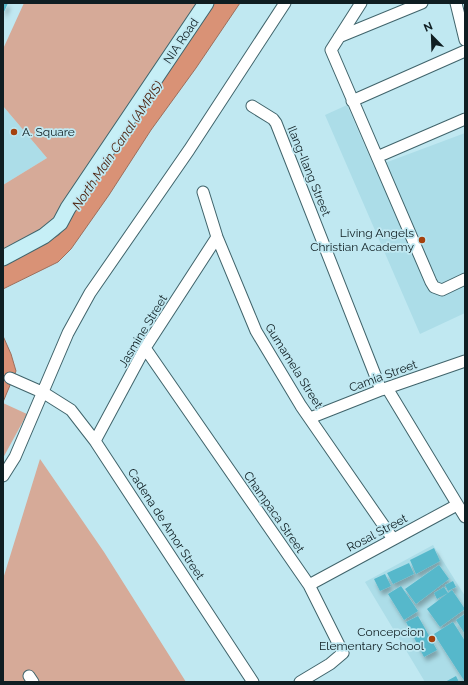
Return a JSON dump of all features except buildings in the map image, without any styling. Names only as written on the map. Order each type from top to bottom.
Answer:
[{"type":"street","name":"NIA Road","points":[[3,258],[44,236],[60,223],[68,208],[206,3]]},
{"type":"street","points":[[3,476],[15,457],[44,393],[68,333],[90,293],[189,150],[285,3]]},
{"type":"street","points":[[361,3],[331,50],[431,282],[434,287],[442,290],[465,279]]},
{"type":"street","points":[[339,37],[422,3]]},
{"type":"street","points":[[456,3],[465,40]]},
{"type":"street","points":[[352,101],[465,51]]},
{"type":"street","name":"Ilang-Ilang Street","points":[[252,106],[273,119],[276,123],[384,389],[465,517]]},
{"type":"street","points":[[376,157],[465,119]]},
{"type":"street","name":"Gumamela Street","points":[[203,192],[217,237],[256,331],[301,406],[393,539]]},
{"type":"street","name":"Jasmine Street","points":[[95,441],[145,348],[217,237]]},
{"type":"street","name":"Champaca Street","points":[[145,348],[309,585],[343,653],[330,664],[300,682]]},
{"type":"street","name":"Camia Street","points":[[310,418],[384,389],[465,361]]},
{"type":"street","name":"Cadena de Amor Street","points":[[10,378],[44,393],[71,410],[95,441],[253,682]]},
{"type":"street","name":"Rosal Street","points":[[309,585],[457,505]]},
{"type":"shaded area","points":[[24,3],[200,3],[54,222],[3,253],[3,185],[47,158],[3,106],[3,49]]},
{"type":"shaded area","name":"North Main Canal (AMRIS)","points":[[214,3],[240,3],[196,68],[151,130],[109,195],[71,249],[58,262],[3,289],[3,265],[59,235]]},
{"type":"shaded area","name":"Living Angels Christian Academy","points":[[347,105],[374,167],[465,133],[465,313],[420,334],[325,115]]},
{"type":"shaded area","name":"A. Square","points":[[3,106],[47,158],[3,185]]},
{"type":"shaded area","points":[[3,336],[11,354],[16,371],[3,402]]},
{"type":"shaded area","points":[[3,403],[27,414],[3,458]]},
{"type":"shaded area","points":[[40,459],[104,552],[186,682],[3,682],[3,579]]},
{"type":"shaded area","name":"Concepcion Elementary School","points":[[433,545],[465,596],[465,682],[425,682],[365,582]]},
{"type":"place","name":"A. Square","points":[[14,132]]},
{"type":"place","name":"Living Angels Christian Academy","points":[[422,240]]},
{"type":"place","name":"Concepcion Elementary School","points":[[432,639]]}]
